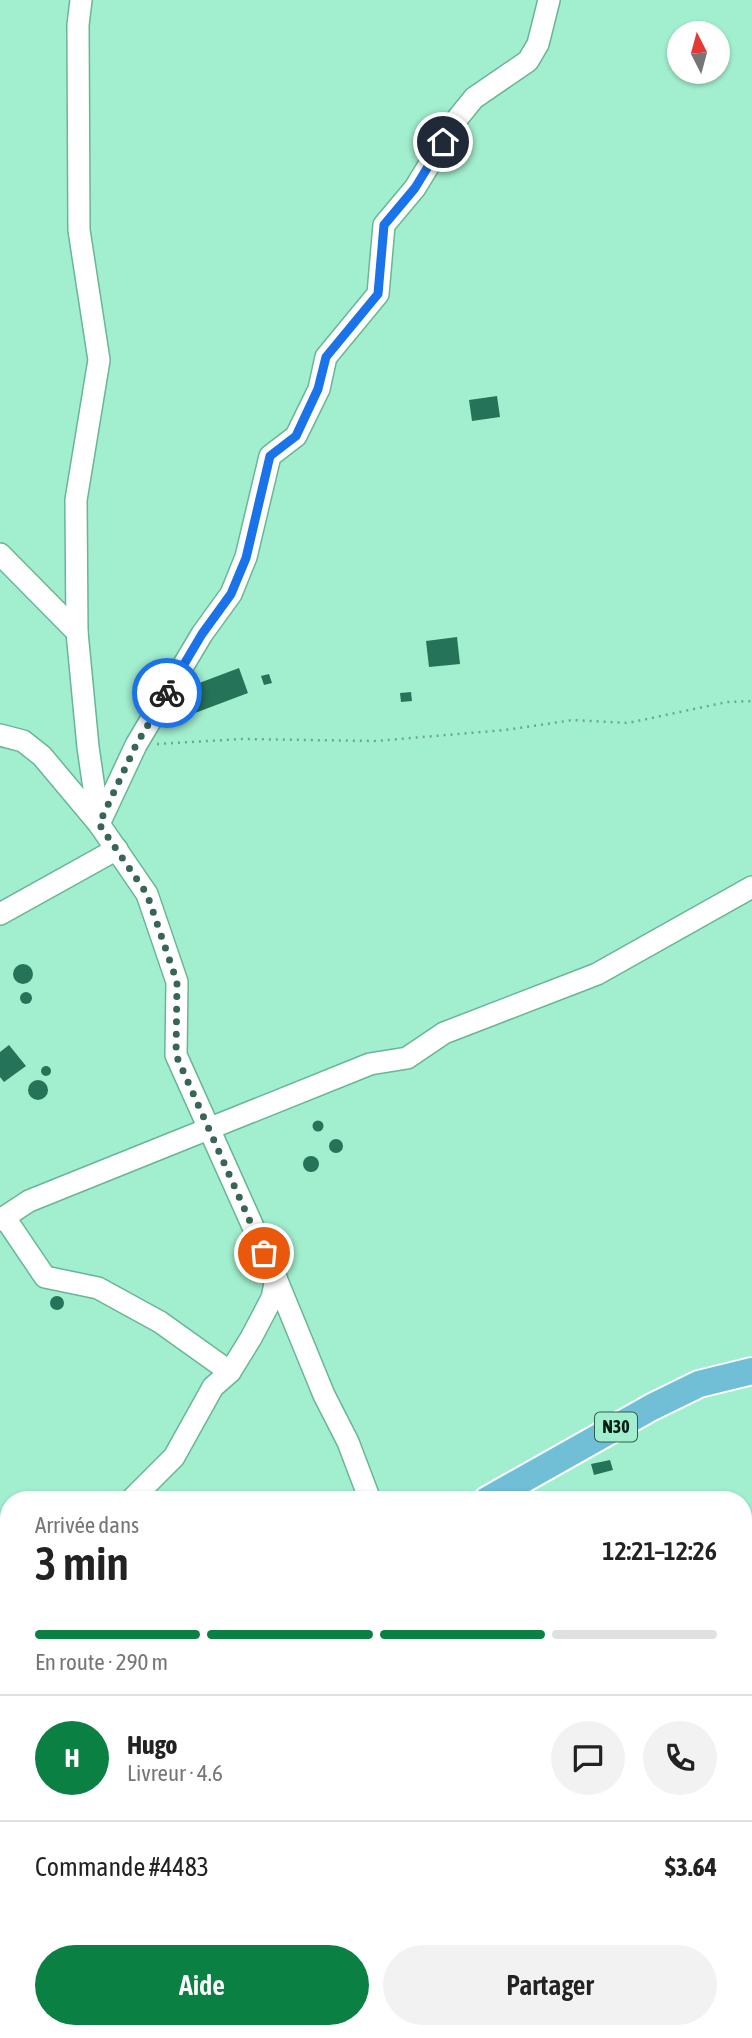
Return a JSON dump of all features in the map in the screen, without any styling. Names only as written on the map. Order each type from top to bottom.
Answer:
[{"type":"main road","name":"N30","points":[[503,1491],[699,1384],[752,1371]]},
{"type":"street","points":[[81,0],[78,25],[79,230],[99,360],[76,500],[77,632],[88,747],[99,824]]},
{"type":"street","points":[[99,824],[136,745],[202,634],[231,594],[246,558],[270,456],[296,436],[318,389],[326,357],[378,294],[384,225],[415,188],[457,120],[474,98],[528,61],[538,44],[549,0]]},
{"type":"street","points":[[0,554],[77,632]]},
{"type":"street","points":[[0,734],[23,741],[42,756],[99,824],[147,894],[177,982],[176,1055],[276,1278],[366,1491]]},
{"type":"street","points":[[0,914],[117,849]]},
{"type":"street","points":[[230,1372],[160,1322],[98,1288],[46,1277],[3,1219],[29,1201],[370,1064],[407,1058],[444,1033],[597,974],[752,887]]},
{"type":"street","points":[[140,1491],[174,1457],[213,1387],[230,1372],[272,1298],[276,1278]]},
{"type":"path","points":[[136,745],[243,739],[376,741],[505,730],[573,720],[628,723],[727,702],[752,701]]},
{"type":"building","points":[[497,396],[500,417],[472,421],[469,400]]},
{"type":"building","points":[[457,637],[460,664],[429,667],[426,641]]},
{"type":"building","points":[[239,668],[248,693],[187,716],[178,691]]},
{"type":"building","points":[[269,674],[272,683],[264,685],[261,676]]},
{"type":"building","points":[[411,692],[412,701],[401,702],[400,693]]},
{"type":"building","points":[[23,964],[30,967],[33,974],[30,981],[23,984],[16,981],[13,974],[16,967]]},
{"type":"building","points":[[26,992],[32,998],[26,1004],[20,998]]},
{"type":"building","points":[[9,1045],[26,1066],[4,1082],[0,1077],[0,1052]]},
{"type":"building","points":[[46,1066],[50,1067],[50,1075],[46,1076],[42,1075],[41,1071],[42,1067]]},
{"type":"building","points":[[38,1080],[45,1083],[48,1090],[45,1097],[38,1100],[31,1097],[28,1090],[31,1083]]},
{"type":"building","points":[[318,1120],[324,1126],[318,1132],[312,1126]]},
{"type":"building","points":[[336,1139],[341,1141],[341,1151],[336,1153],[331,1151],[329,1146],[331,1141]]},
{"type":"building","points":[[311,1156],[317,1158],[317,1170],[311,1172],[305,1170],[303,1164],[305,1158]]},
{"type":"building","points":[[57,1296],[62,1298],[62,1308],[57,1310],[52,1308],[50,1303],[52,1298]]},
{"type":"building","points":[[610,1460],[613,1470],[594,1475],[591,1464]]},
{"type":"way so far","points":[[167,693],[136,745],[99,824],[147,894],[177,982],[176,1055],[264,1253]]},
{"type":"route","points":[[167,693],[202,634],[231,594],[246,558],[270,456],[296,436],[318,389],[326,357],[362,310],[378,294],[384,225],[415,188],[443,142]]}]
